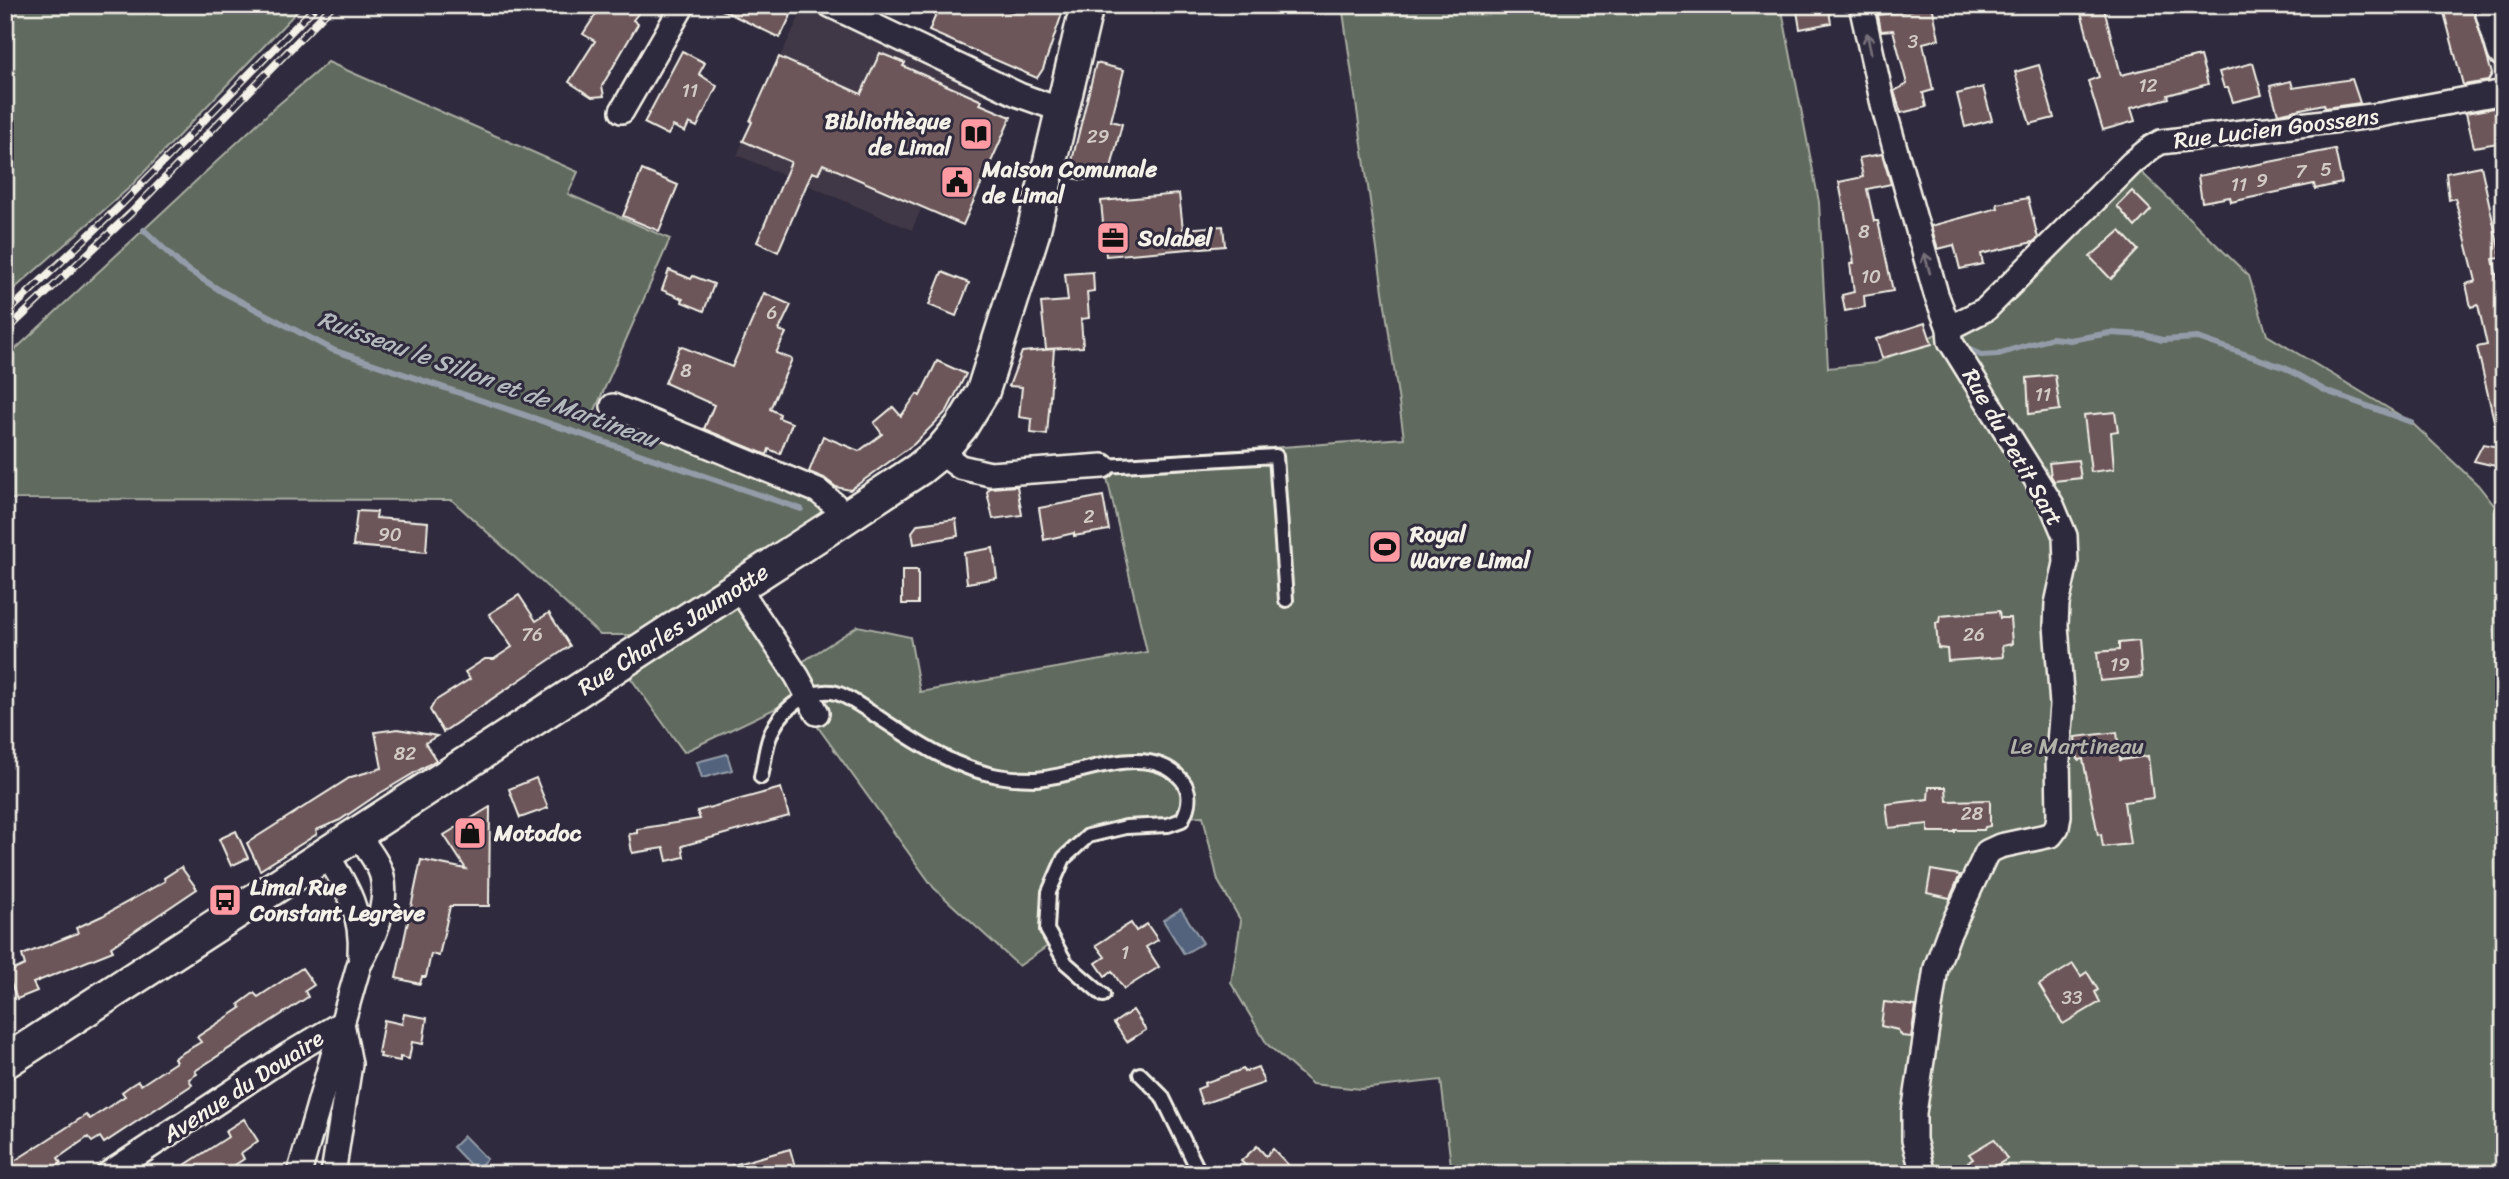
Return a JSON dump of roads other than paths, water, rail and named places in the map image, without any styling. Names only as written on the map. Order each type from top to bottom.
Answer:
[{"type":"main road","name":"Rue Charles Jaumotte","points":[[5,1062],[843,519],[940,452],[961,427],[983,391],[1027,255],[1087,5]]},
{"type":"main road","points":[[2490,5],[2504,51]]},
{"type":"street","points":[[622,111],[683,5]]},
{"type":"street","points":[[830,5],[1019,95],[1061,110]]},
{"type":"street","name":"Rue du Petit Sart","points":[[1861,5],[1884,109],[1936,294],[1949,328],[1950,341],[2052,505],[2065,536],[2066,563],[2057,604],[2056,625],[2062,705],[2057,827],[2051,835],[2000,846],[1987,852],[1948,935],[1936,968],[1913,1113],[1914,1140],[1923,1174]]},
{"type":"street","name":"Rue Lucien Goossens","points":[[1949,328],[1986,309],[2132,163],[2161,142],[2380,115],[2504,92]]},
{"type":"street","points":[[613,406],[818,492],[834,504],[843,519]]},
{"type":"street","points":[[940,452],[960,467],[990,474],[1103,466]]},
{"type":"street","points":[[738,587],[813,705]]},
{"type":"street","points":[[357,834],[381,873],[384,889],[369,946],[359,965]]},
{"type":"street","points":[[299,1174],[359,965],[361,946],[356,910],[347,888],[326,854]]},
{"type":"street","points":[[333,1174],[350,1065],[342,1023]]},
{"type":"street","name":"Avenue du Douaire","points":[[108,1174],[288,1055],[342,1023]]},
{"type":"lane","points":[[1103,466],[1276,456],[1286,600]]},
{"type":"lane","points":[[761,777],[769,736],[781,716],[795,703],[813,705],[824,692],[836,692],[950,762],[998,776],[1036,779],[1127,760],[1154,764],[1174,771],[1186,785],[1189,807],[1182,820],[1168,825],[1126,827],[1088,836],[1063,858],[1049,891],[1047,930],[1066,963],[1102,995]]},
{"type":"lane","points":[[1140,1074],[1162,1096],[1200,1174]]},
{"type":"water","points":[[727,754],[732,770],[702,778],[697,762]]},
{"type":"water","points":[[1181,909],[1203,943],[1184,954],[1163,920]]},
{"type":"water","points":[[464,1136],[487,1159],[475,1170],[453,1147]]},
{"type":"waterway","name":"Ruisseau le Sillon et de Martineau","points":[[144,230],[182,266],[221,291],[333,350],[801,509]]},
{"type":"waterway","name":"Ruisseau le Sillon et de Martineau","points":[[1961,346],[1981,355],[1998,354],[2052,338],[2070,340],[2110,333],[2145,335],[2162,340],[2198,338],[2285,368],[2326,391],[2411,422]]},
{"type":"railway","points":[[5,315],[122,204],[317,5]]},
{"type":"railway","points":[[5,332],[131,213],[333,5]]},
{"type":"place","name":"Bibliothèque de Limal","points":[[976,134]]},
{"type":"place","name":"Maison Comunale de Limal","points":[[957,182]]},
{"type":"place","name":"Solabel","points":[[1113,238]]},
{"type":"place","name":"Royal Wavre Limal","points":[[1385,547]]},
{"type":"place","name":"Motodoc","points":[[470,833]]},
{"type":"place","name":"Limal Rue Constant Legrève","points":[[225,900]]},
{"type":"park label","name":"Le Martineau","points":[[2077,746]]}]
